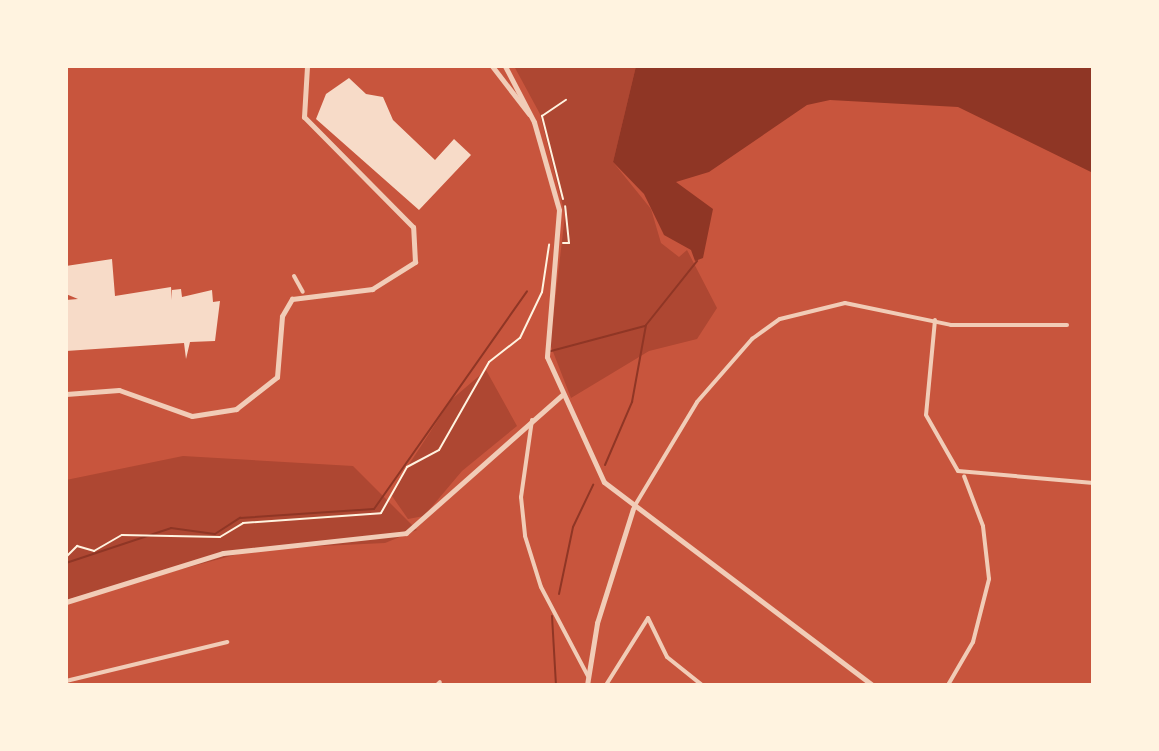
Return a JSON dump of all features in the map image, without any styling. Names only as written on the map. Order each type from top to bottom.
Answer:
[{"type":"street","points":[[66,394],[119,390],[192,416],[236,409],[277,377],[283,310],[303,292],[372,289],[409,268],[419,252],[409,222],[335,152],[304,117],[307,66]]},
{"type":"street","points":[[492,66],[534,122]]},
{"type":"street","points":[[505,66],[534,122],[555,188],[560,243],[546,353],[562,395],[604,482],[633,509],[872,685]]},
{"type":"street","points":[[294,276],[303,292]]},
{"type":"street","points":[[587,685],[633,509],[681,424],[767,327],[845,303],[935,320],[1067,325]]},
{"type":"street","points":[[935,320],[926,415],[964,476],[983,526],[989,579],[973,642],[948,685]]},
{"type":"street","points":[[66,602],[223,553],[406,533],[562,395]]},
{"type":"street","points":[[533,418],[521,497],[525,536],[541,587],[588,676]]},
{"type":"street","points":[[964,476],[1093,483]]},
{"type":"street","points":[[606,685],[648,618],[667,657],[702,685]]},
{"type":"street","points":[[66,681],[227,642]]},
{"type":"path","points":[[66,557],[77,546],[94,551],[122,535],[220,537],[243,523],[381,513],[407,467],[439,450],[489,362],[520,338],[542,292],[548,248],[569,243],[569,210],[542,116],[566,100]]},
{"type":"shaded area","points":[[514,66],[636,66],[613,162],[651,209],[661,243],[679,257],[687,250],[717,308],[697,339],[649,351],[571,398],[550,344],[565,215],[540,114]]},
{"type":"shaded area","points":[[636,66],[1093,66],[1093,173],[958,107],[830,100],[807,105],[709,172],[676,182],[713,209],[703,258],[695,261],[691,250],[664,235],[644,194],[613,162]]},
{"type":"shaded area","points":[[486,370],[517,426],[462,471],[424,516],[408,519],[392,496],[406,469],[451,400]]},
{"type":"shaded area","points":[[183,456],[353,466],[417,530],[385,543],[257,549],[66,600],[66,480]]},
{"type":"building","points":[[349,78],[366,94],[383,97],[393,120],[435,160],[454,139],[471,155],[419,210],[316,119],[326,94]]},
{"type":"building","points":[[112,259],[115,296],[171,287],[172,300],[172,290],[181,289],[182,297],[212,290],[213,302],[220,301],[215,341],[190,342],[186,359],[184,343],[66,351],[66,300],[78,299],[66,294],[66,266]]},
{"type":"waterway","points":[[605,465],[632,402],[646,325],[697,261]]},
{"type":"waterway","points":[[66,563],[171,528],[215,534],[240,518],[374,509],[527,291]]},
{"type":"waterway","points":[[551,351],[645,326]]},
{"type":"waterway","points":[[559,594],[573,527],[593,485]]},
{"type":"waterway","points":[[552,616],[556,685]]}]
